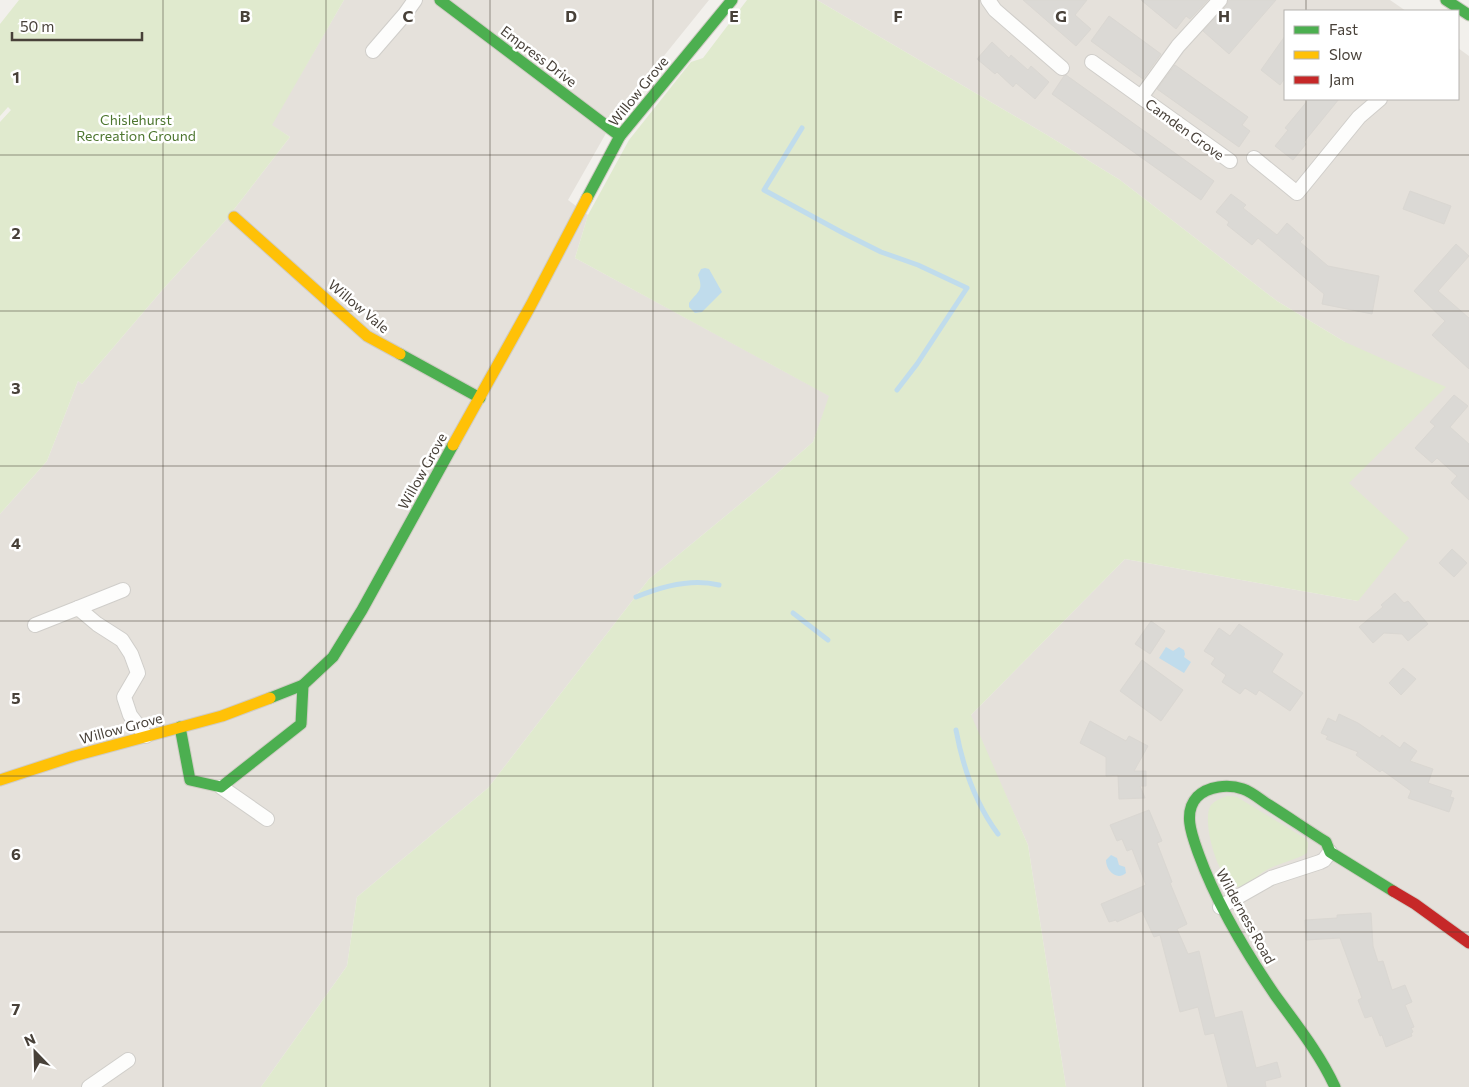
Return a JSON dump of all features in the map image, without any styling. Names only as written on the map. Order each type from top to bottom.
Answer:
[{"type":"street","points":[[374,51],[415,0]]},
{"type":"street","name":"Empress Drive","points":[[440,0],[620,136]]},
{"type":"street","points":[[988,0],[995,10],[1062,68]]},
{"type":"street","name":"Camden Grove","points":[[1141,97],[1178,46],[1220,0]]},
{"type":"street","name":"Willow Grove","points":[[0,780],[74,756],[222,716],[303,685],[333,657],[362,610],[480,398],[620,136],[724,3]]},
{"type":"street","name":"Camden Grove","points":[[1092,62],[1230,161]]},
{"type":"street","points":[[1254,158],[1297,192],[1359,117],[1379,100]]},
{"type":"street","name":"Willow Vale","points":[[234,217],[368,336],[480,398]]},
{"type":"street","points":[[35,625],[123,590]]},
{"type":"street","points":[[78,608],[97,624],[122,640],[131,654],[138,673],[124,697],[130,715],[146,736]]},
{"type":"street","points":[[222,786],[301,724],[303,685]]},
{"type":"street","points":[[180,727],[190,780],[222,786],[267,819]]},
{"type":"street","name":"Wilderness Road","points":[[1335,1087],[1332,1079],[1260,973],[1220,907],[1205,873],[1191,827],[1190,811],[1194,799],[1205,790],[1214,787],[1233,786],[1244,790],[1326,842],[1330,852],[1415,904],[1469,943]]},
{"type":"street","points":[[1220,907],[1271,878],[1320,862],[1330,852]]},
{"type":"street","points":[[89,1087],[128,1060]]},
{"type":"shaded area","points":[[344,0],[709,0],[617,114],[568,200],[588,215],[575,258],[830,396],[813,442],[649,579],[488,788],[357,897],[347,966],[261,1087],[0,1087],[0,514],[47,461],[78,381],[82,384],[164,288],[225,221],[290,137],[271,125]]},
{"type":"shaded area","points":[[817,0],[1390,0],[1405,10],[1284,10],[1284,100],[1459,100],[1459,49],[1469,56],[1469,1087],[1066,1087],[1028,845],[970,716],[1125,559],[1358,601],[1349,483],[1345,342],[1277,301],[1120,180]]},
{"type":"green space","name":"Chislehurst Recreation Ground","points":[[19,0],[344,0],[272,125],[290,137],[225,221],[164,288],[82,384],[78,381],[47,461],[0,514],[0,122],[11,110],[8,107],[0,116],[0,24]]},
{"type":"green space","points":[[747,0],[817,0],[1120,180],[1277,301],[1345,342],[1446,387],[1349,483],[1409,538],[1358,601],[1125,559],[971,715],[1028,845],[1066,1087],[261,1087],[347,966],[357,897],[488,788],[649,579],[813,442],[829,396],[575,258],[588,215],[629,140],[691,62],[703,58]]},
{"type":"green space","points":[[1228,796],[1237,797],[1306,839],[1308,843],[1307,853],[1270,868],[1245,885],[1238,887],[1231,884],[1219,865],[1214,852],[1208,824],[1208,813],[1211,805],[1219,799]]},
{"type":"water","points":[[701,269],[709,269],[722,292],[702,312],[695,313],[689,307],[689,303],[699,291],[698,275]]},
{"type":"water","points":[[1166,647],[1173,651],[1179,647],[1184,650],[1184,657],[1191,662],[1184,673],[1159,658]]},
{"type":"water","points":[[1111,855],[1117,858],[1119,865],[1125,867],[1126,873],[1119,876],[1110,871],[1106,860]]},
{"type":"building","points":[[1023,0],[1087,0],[1075,15],[1091,29],[1076,46]]},
{"type":"building","points":[[1141,0],[1208,0],[1190,19],[1186,16],[1176,29]]},
{"type":"building","points":[[1229,0],[1276,0],[1229,54],[1203,31],[1226,6]]},
{"type":"building","points":[[1109,16],[1161,54],[1143,79],[1091,41]]},
{"type":"building","points":[[1284,37],[1284,79],[1280,85],[1261,70]]},
{"type":"building","points":[[992,42],[1009,58],[1011,55],[1028,70],[1031,66],[1049,82],[1035,99],[1016,83],[1013,87],[997,72],[995,74],[977,59]]},
{"type":"building","points":[[1175,65],[1248,117],[1242,125],[1250,131],[1239,147],[1157,89]]},
{"type":"building","points":[[1066,75],[1214,181],[1201,200],[1052,94]]},
{"type":"building","points":[[1308,100],[1338,100],[1304,142],[1306,144],[1293,160],[1275,146],[1288,130],[1285,128]]},
{"type":"building","points":[[1410,191],[1451,206],[1444,224],[1403,209]]},
{"type":"building","points":[[1231,194],[1246,205],[1243,208],[1277,235],[1287,223],[1304,238],[1300,242],[1328,266],[1379,276],[1372,314],[1322,304],[1324,294],[1258,238],[1252,245],[1227,225],[1229,222],[1216,212]]},
{"type":"building","points":[[1456,244],[1469,256],[1438,291],[1469,318],[1469,369],[1432,335],[1445,321],[1414,291]]},
{"type":"building","points":[[1454,395],[1468,406],[1450,427],[1469,444],[1469,500],[1451,483],[1457,476],[1437,458],[1432,463],[1415,448],[1435,426],[1430,422]]},
{"type":"building","points":[[1452,549],[1467,563],[1454,577],[1439,563]]},
{"type":"building","points":[[1395,593],[1404,603],[1408,601],[1428,624],[1408,641],[1402,634],[1384,633],[1373,643],[1359,627],[1383,607],[1381,605]]},
{"type":"building","points":[[1151,621],[1165,631],[1150,654],[1135,644]]},
{"type":"building","points":[[1239,624],[1283,654],[1272,672],[1303,693],[1290,711],[1259,690],[1256,695],[1245,688],[1240,694],[1222,682],[1226,675],[1211,664],[1215,658],[1204,651],[1219,628],[1230,636]]},
{"type":"building","points":[[1142,660],[1183,690],[1161,721],[1120,691]]},
{"type":"building","points":[[1403,668],[1416,679],[1401,695],[1389,683]]},
{"type":"building","points":[[1339,714],[1358,723],[1380,738],[1382,735],[1400,748],[1404,742],[1417,751],[1410,761],[1433,769],[1428,783],[1452,791],[1450,797],[1454,798],[1449,812],[1408,798],[1411,791],[1382,770],[1380,772],[1356,755],[1358,752],[1326,739],[1328,736],[1321,733],[1328,718],[1336,722]]},
{"type":"building","points":[[1090,721],[1126,741],[1129,736],[1148,746],[1134,771],[1146,771],[1146,786],[1140,786],[1145,798],[1119,799],[1118,775],[1106,776],[1106,757],[1080,743]]},
{"type":"building","points":[[1149,810],[1162,841],[1157,843],[1172,882],[1170,883],[1187,924],[1177,929],[1188,954],[1199,951],[1215,1018],[1242,1011],[1256,1068],[1277,1062],[1281,1077],[1265,1081],[1266,1087],[1228,1087],[1214,1033],[1205,1035],[1198,1007],[1180,1012],[1160,935],[1154,937],[1142,911],[1117,922],[1116,920],[1109,922],[1101,904],[1146,885],[1132,849],[1127,851],[1122,839],[1117,841],[1110,825]]},
{"type":"building","points":[[1371,913],[1373,946],[1378,962],[1383,961],[1392,990],[1405,985],[1412,1002],[1405,1005],[1414,1027],[1411,1028],[1412,1036],[1386,1047],[1372,1016],[1365,1018],[1358,1000],[1362,998],[1340,938],[1306,940],[1305,920],[1337,918],[1337,915]]},
{"type":"waterway","points":[[802,128],[764,190],[881,252],[918,265],[967,288],[917,364],[897,390]]},
{"type":"waterway","points":[[636,597],[655,590],[687,583],[719,585]]},
{"type":"waterway","points":[[793,613],[828,640]]},
{"type":"waterway","points":[[956,730],[962,758],[971,785],[983,810],[998,834]]},
{"type":"traffic: fast","points":[[440,0],[620,136]]},
{"type":"traffic: fast","points":[[587,198],[620,136],[732,0]]},
{"type":"traffic: fast","points":[[1446,0],[1469,15]]},
{"type":"traffic: fast","points":[[400,354],[480,398]]},
{"type":"traffic: fast","points":[[270,698],[303,685],[333,657],[362,610],[453,445]]},
{"type":"traffic: fast","points":[[180,727],[190,780],[221,787],[301,724],[303,685]]},
{"type":"traffic: fast","points":[[1335,1087],[1315,1051],[1253,962],[1223,910],[1206,874],[1192,833],[1189,818],[1190,810],[1197,797],[1212,788],[1237,787],[1246,790],[1326,842],[1330,852],[1393,891]]},
{"type":"traffic: slow","points":[[453,445],[531,305],[587,198]]},
{"type":"traffic: slow","points":[[234,217],[367,336],[400,354]]},
{"type":"traffic: slow","points":[[0,780],[74,756],[222,716],[270,698]]},
{"type":"traffic: jam","points":[[1393,891],[1415,904],[1469,943]]}]
